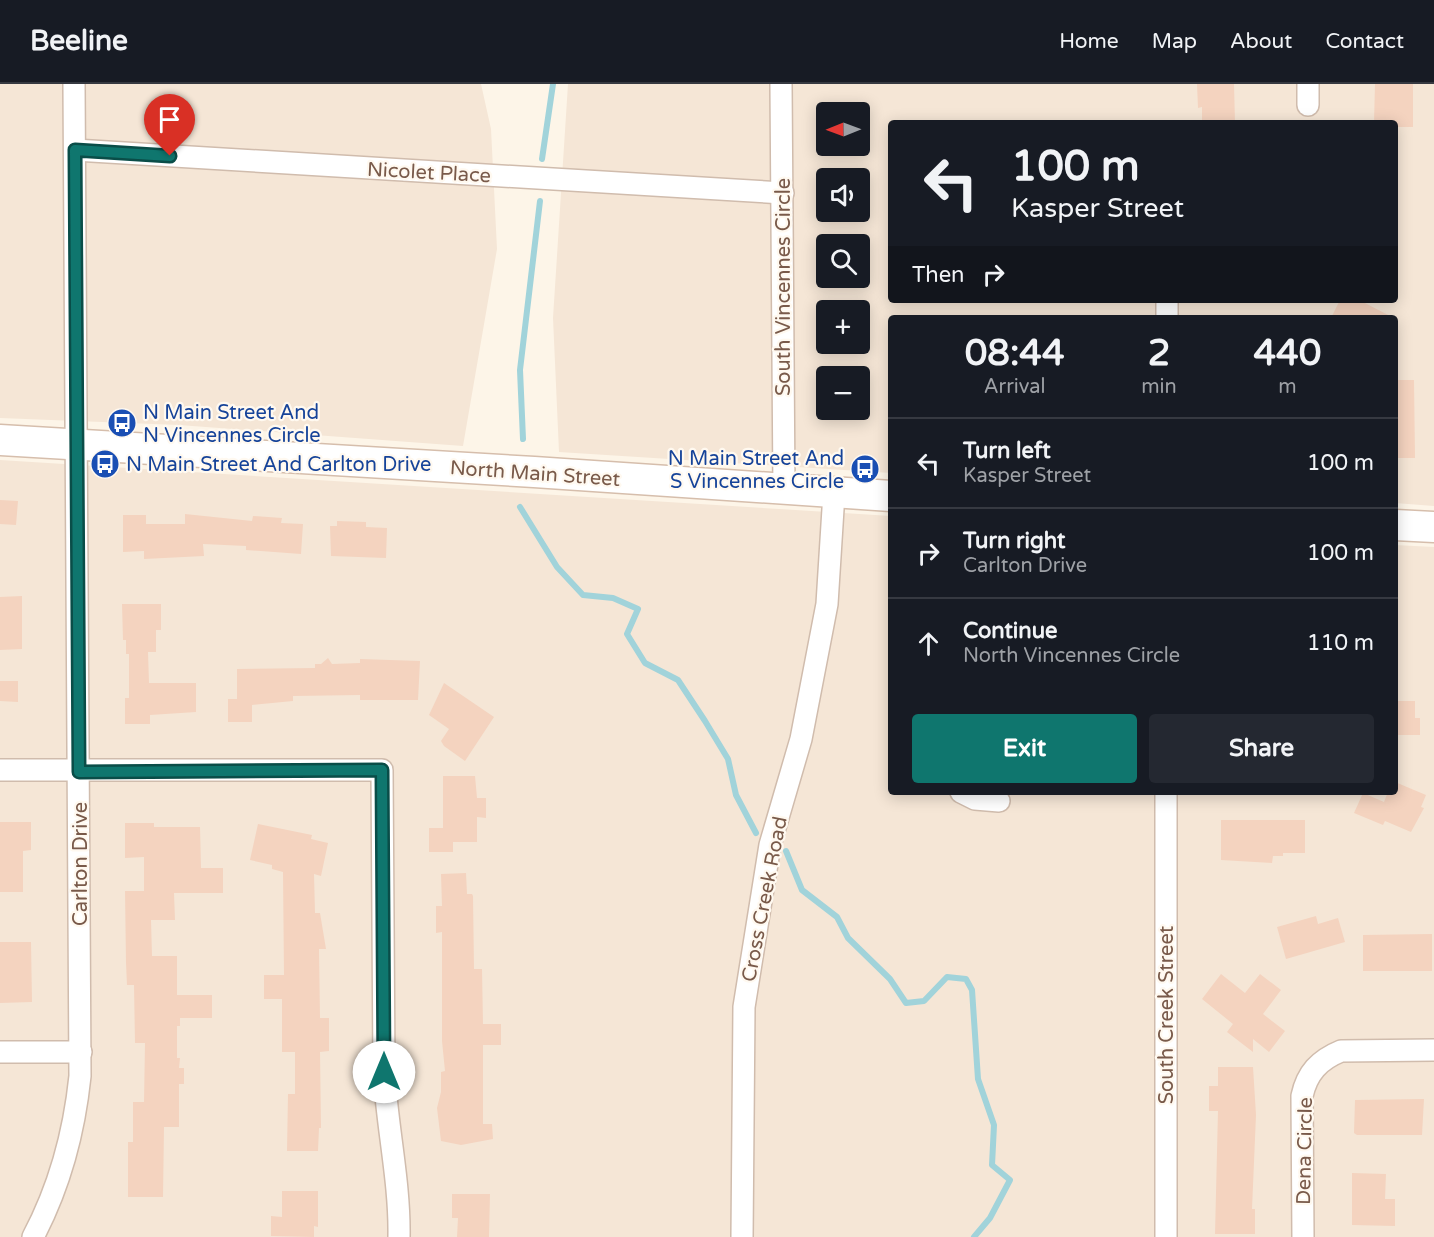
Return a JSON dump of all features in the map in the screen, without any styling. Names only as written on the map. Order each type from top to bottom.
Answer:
[{"type":"main road","name":"North Main Street","points":[[0,440],[888,496]]},
{"type":"main road","points":[[1398,525],[1434,527]]},
{"type":"street","name":"Carlton Drive","points":[[33,1237],[51,1200],[71,1139],[77,1108],[81,1052],[74,84]]},
{"type":"street","name":"South Vincennes Circle","points":[[782,84],[784,490]]},
{"type":"street","points":[[1308,84],[1308,105]]},
{"type":"street","name":"Nicolet Place","points":[[75,150],[783,193]]},
{"type":"street","name":"Cross Creek Road","points":[[742,1237],[744,1007],[770,845],[801,739],[827,604],[834,493]]},
{"type":"street","points":[[0,770],[79,772],[382,770],[384,1072],[386,1119],[398,1202],[399,1237]]},
{"type":"street","points":[[967,795],[975,799],[999,801]]},
{"type":"street","name":"South Creek Street","points":[[1166,795],[1166,1237]]},
{"type":"street","name":"Dena Circle","points":[[1303,1237],[1302,1096],[1305,1083],[1314,1068],[1328,1056],[1341,1051],[1434,1050]]},
{"type":"street","points":[[0,1052],[81,1052]]},
{"type":"shaded area","points":[[0,84],[481,84],[491,129],[497,249],[463,446],[179,425],[0,418]]},
{"type":"shaded area","points":[[568,84],[1434,84],[1434,506],[1398,503],[1398,315],[888,315],[888,473],[559,452],[553,318]]},
{"type":"shaded area","points":[[0,460],[888,516],[888,795],[1398,795],[1398,545],[1434,547],[1434,1237],[0,1237]]},
{"type":"building","points":[[1197,84],[1234,84],[1235,120],[1202,120],[1202,107],[1198,108]]},
{"type":"building","points":[[1375,84],[1413,84],[1413,127],[1398,127],[1398,120],[1374,120]]},
{"type":"building","points":[[1338,303],[1365,303],[1388,315],[1332,315]]},
{"type":"building","points":[[1398,380],[1414,380],[1415,458],[1398,458]]},
{"type":"building","points":[[0,500],[18,501],[16,525],[0,524]]},
{"type":"building","points":[[185,514],[252,521],[253,516],[282,518],[281,523],[303,524],[301,554],[246,550],[246,546],[203,544],[204,556],[144,559],[144,551],[123,552],[123,515],[146,515],[146,524],[185,524]]},
{"type":"building","points":[[337,521],[366,522],[366,527],[387,528],[386,558],[331,556],[330,526],[337,526]]},
{"type":"building","points":[[22,596],[22,649],[0,650],[0,597]]},
{"type":"building","points":[[122,604],[161,604],[161,630],[156,630],[156,652],[148,652],[149,683],[196,683],[196,712],[150,715],[150,724],[125,724],[125,698],[129,698],[129,654],[126,654],[126,640],[123,640]]},
{"type":"building","points":[[328,658],[332,664],[360,663],[360,659],[420,661],[418,700],[360,700],[360,695],[293,696],[293,701],[252,705],[252,722],[228,722],[228,699],[237,699],[237,669],[315,668],[315,664],[321,664]]},
{"type":"building","points":[[0,681],[18,681],[18,702],[0,701]]},
{"type":"building","points":[[444,683],[494,717],[465,761],[444,746],[441,741],[449,729],[429,715]]},
{"type":"building","points":[[1398,701],[1415,701],[1415,718],[1420,718],[1420,735],[1398,735]]},
{"type":"building","points":[[443,776],[475,776],[477,798],[486,798],[486,818],[477,817],[477,842],[453,842],[453,852],[429,852],[429,828],[443,828]]},
{"type":"building","points":[[1398,783],[1426,795],[1421,807],[1424,808],[1411,832],[1385,821],[1383,825],[1354,813],[1362,795],[1384,802],[1387,795],[1398,795]]},
{"type":"building","points":[[1221,820],[1305,820],[1305,853],[1283,853],[1283,856],[1273,856],[1272,863],[1221,860]]},
{"type":"building","points":[[0,822],[31,822],[31,850],[23,851],[23,892],[0,892]]},
{"type":"building","points":[[125,823],[154,823],[154,827],[200,827],[201,868],[223,868],[223,893],[174,893],[175,920],[151,920],[152,956],[177,956],[177,995],[212,995],[212,1018],[180,1018],[180,1026],[177,1026],[177,1058],[180,1058],[179,1068],[184,1068],[184,1084],[179,1084],[179,1127],[164,1127],[163,1197],[128,1197],[128,1142],[133,1142],[133,1102],[144,1102],[145,1043],[135,1043],[134,985],[127,985],[125,891],[144,891],[144,857],[125,858]]},
{"type":"building","points":[[258,824],[312,835],[311,839],[328,843],[321,876],[314,874],[315,913],[320,913],[326,949],[319,949],[320,1018],[329,1018],[329,1051],[320,1052],[321,1128],[319,1128],[318,1151],[287,1151],[288,1094],[295,1094],[295,1052],[282,1052],[282,999],[264,999],[264,975],[284,975],[283,872],[272,869],[272,865],[250,860]]},
{"type":"building","points":[[466,873],[467,894],[473,896],[474,969],[482,969],[483,1024],[501,1024],[501,1045],[483,1045],[483,1124],[492,1124],[493,1139],[461,1145],[441,1141],[437,1108],[441,1092],[441,1072],[445,1071],[442,1041],[442,932],[436,933],[436,906],[442,906],[441,874]]},
{"type":"building","points":[[1316,916],[1318,924],[1338,918],[1345,942],[1286,959],[1277,927]]},
{"type":"building","points":[[1432,934],[1432,971],[1363,971],[1363,935]]},
{"type":"building","points":[[0,942],[31,942],[32,1002],[0,1003]]},
{"type":"building","points":[[1221,974],[1245,993],[1260,974],[1281,990],[1263,1014],[1285,1031],[1269,1052],[1253,1039],[1253,1052],[1227,1032],[1233,1024],[1202,999]]},
{"type":"building","points":[[1218,1067],[1253,1067],[1256,1115],[1252,1209],[1255,1209],[1255,1234],[1215,1234],[1218,1111],[1209,1111],[1209,1086],[1218,1086]]},
{"type":"building","points":[[1424,1099],[1422,1135],[1357,1135],[1354,1133],[1355,1100]]},
{"type":"building","points":[[1352,1173],[1386,1174],[1385,1199],[1395,1199],[1395,1226],[1352,1225]]},
{"type":"building","points":[[282,1191],[318,1191],[318,1227],[314,1226],[314,1237],[271,1236],[271,1216],[282,1217]]},
{"type":"building","points":[[452,1194],[490,1194],[489,1237],[457,1237],[458,1218],[452,1218]]},
{"type":"waterway","points":[[542,159],[553,84]]},
{"type":"waterway","points":[[523,439],[520,370],[540,201]]},
{"type":"waterway","points":[[520,507],[557,567],[583,595],[613,598],[638,609],[627,634],[645,663],[678,680],[705,721],[728,759],[736,795],[756,833]]},
{"type":"waterway","points":[[786,851],[802,890],[837,917],[848,938],[890,979],[906,1003],[924,1001],[947,977],[966,979],[972,990],[978,1079],[994,1125],[992,1165],[1010,1180],[990,1218],[974,1237]]},
{"type":"place","name":"N Main Street And N Vincennes Circle","points":[[122,423]]},
{"type":"place","name":"N Main Street And Carlton Drive","points":[[105,464]]},
{"type":"place","name":"N Main Street And S Vincennes Circle","points":[[865,469]]},
{"type":"route","points":[[170,156],[75,150],[79,772],[382,770],[384,1072]]}]
